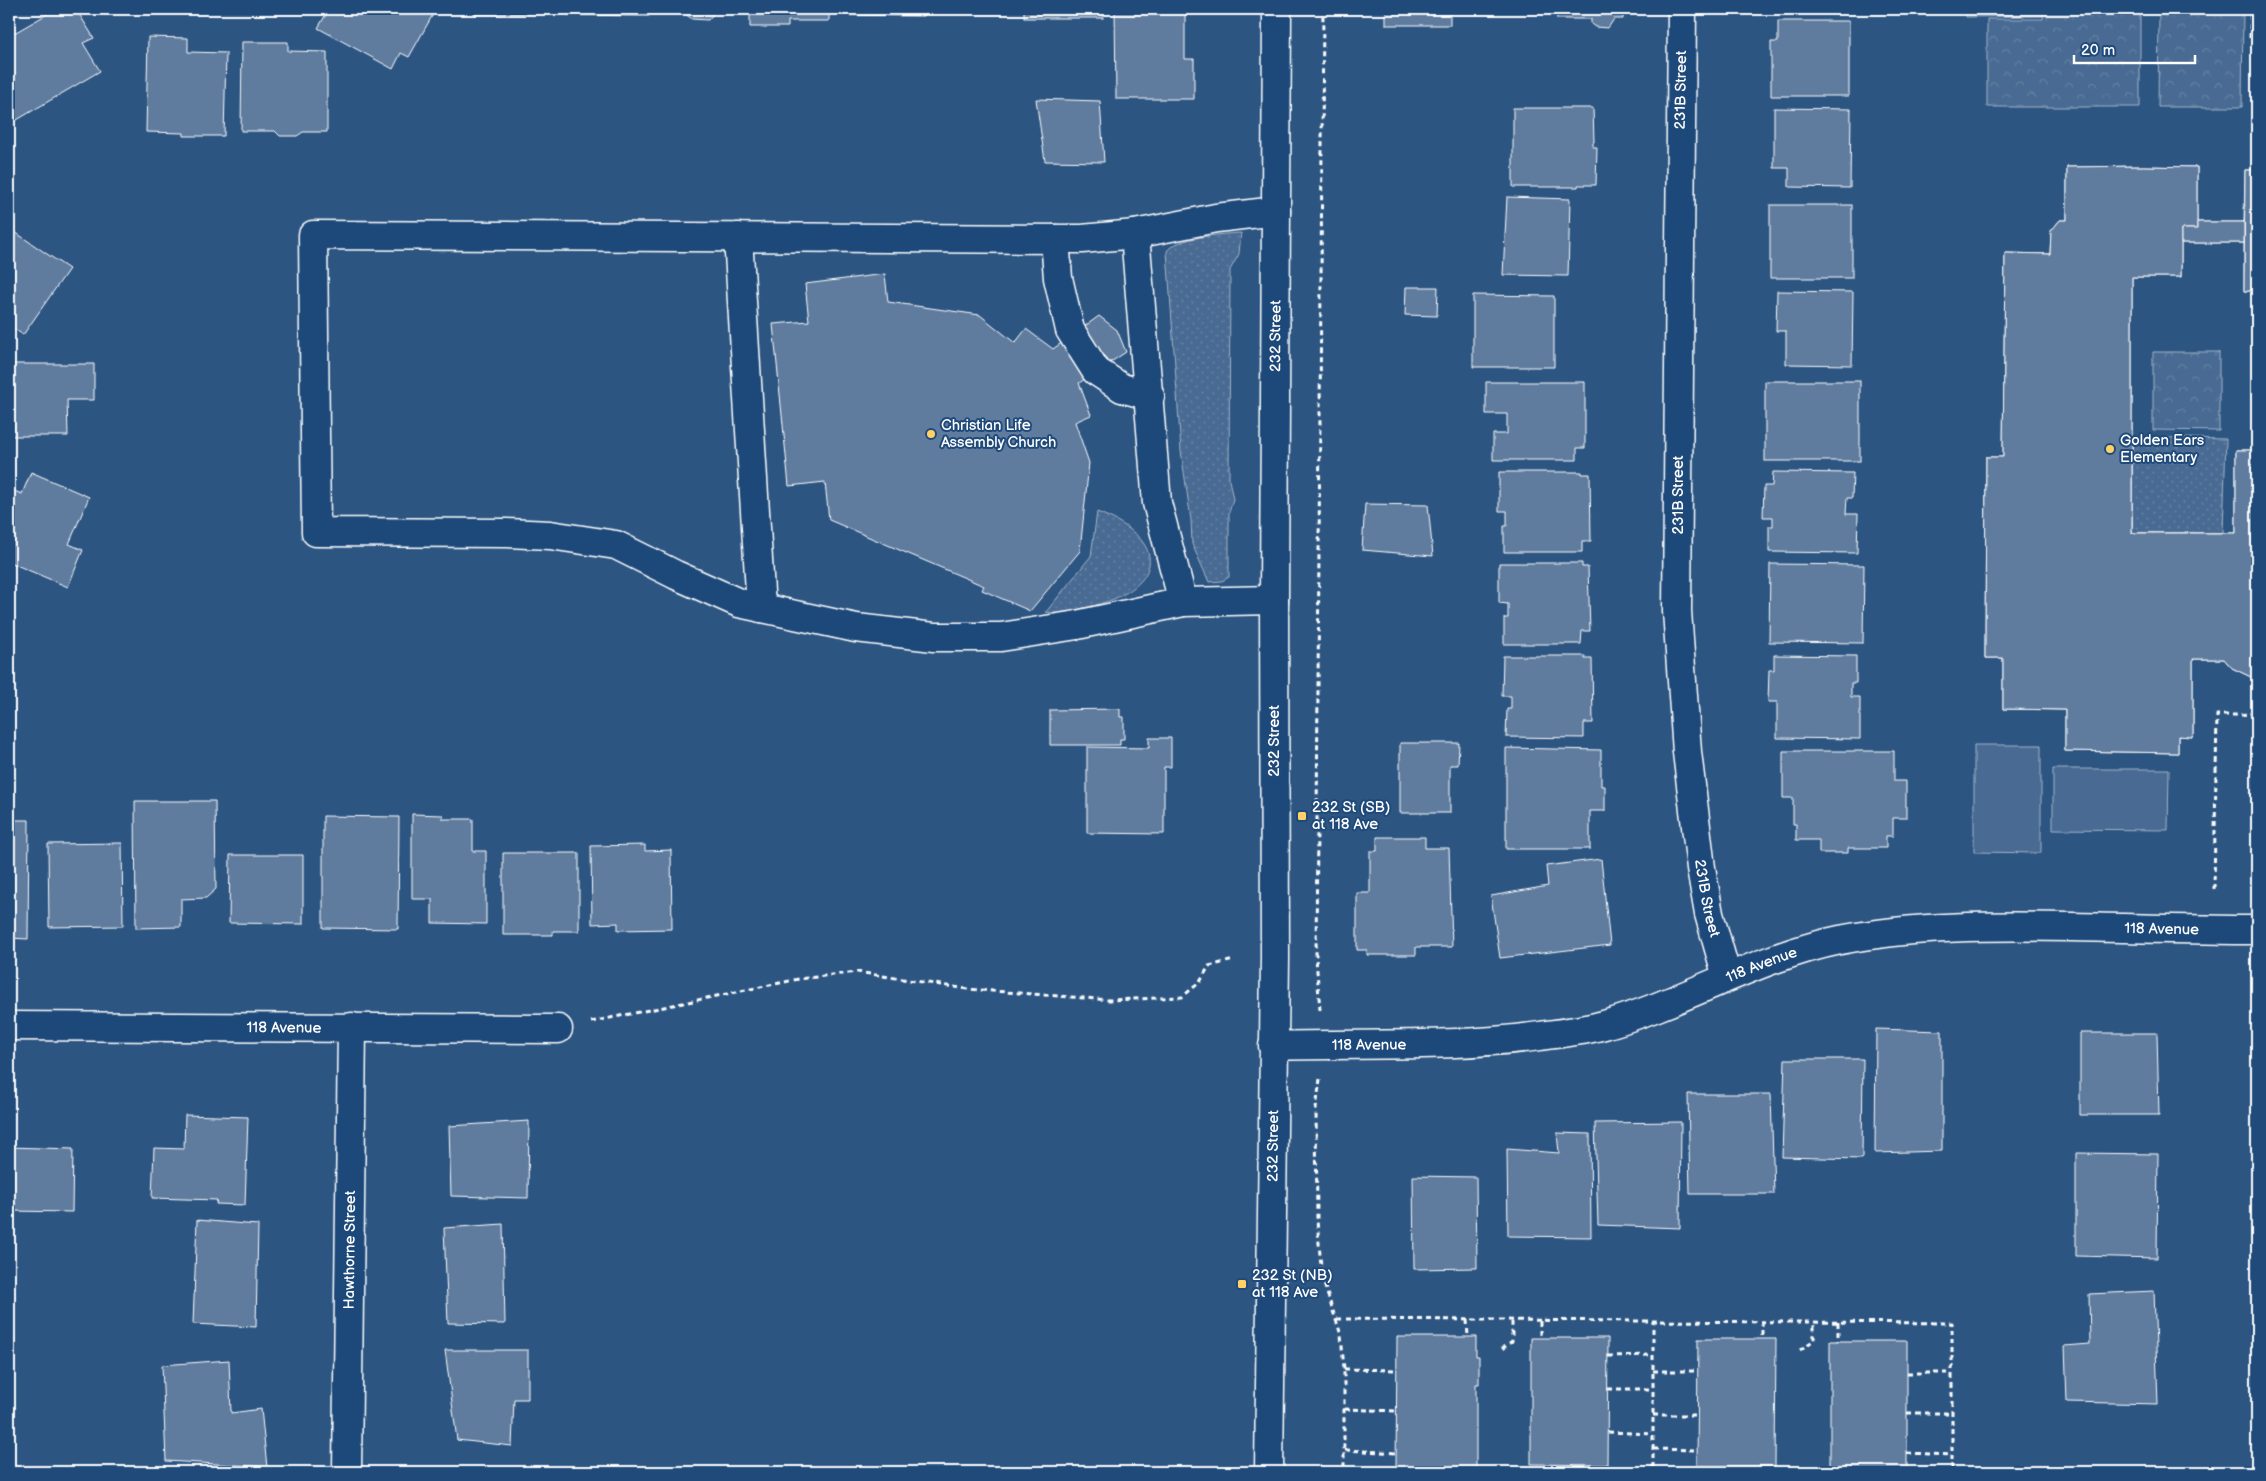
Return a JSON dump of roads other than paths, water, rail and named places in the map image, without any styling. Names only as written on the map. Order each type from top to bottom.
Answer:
[{"type":"street","name":"232 Street","points":[[1269,1472],[1275,957],[1274,600],[1277,9]]},
{"type":"street","name":"231B Street","points":[[1682,9],[1677,611],[1688,761],[1701,868],[1709,914],[1728,977]]},
{"type":"street","points":[[1274,600],[1183,602],[1077,625],[1001,638],[934,638],[856,628],[761,608],[730,599],[616,545],[550,534],[507,532],[316,532],[313,235],[1082,239],[1135,234],[1216,218],[1276,211]]},
{"type":"street","points":[[1135,234],[1150,396],[1157,503],[1183,602]]},
{"type":"street","points":[[738,237],[761,608]]},
{"type":"street","points":[[1055,239],[1058,278],[1070,330],[1096,371],[1122,388],[1150,396]]},
{"type":"street","name":"118 Avenue","points":[[1273,1046],[1452,1045],[1559,1034],[1602,1026],[1652,1010],[1796,950],[1841,940],[1934,928],[1990,926],[2257,930]]},
{"type":"street","name":"118 Avenue","points":[[9,1026],[558,1029]]},
{"type":"street","name":"Hawthorne Street","points":[[348,1472],[352,1027]]},
{"type":"place","name":"Christian Life Assembly Church","points":[[931,434]]},
{"type":"place","name":"Golden Ears Elementary","points":[[2110,449]]},
{"type":"place","name":"232 St (SB) at 118 Ave","points":[[1302,816]]},
{"type":"place","name":"232 St (NB) at 118 Ave","points":[[1242,1284]]}]
